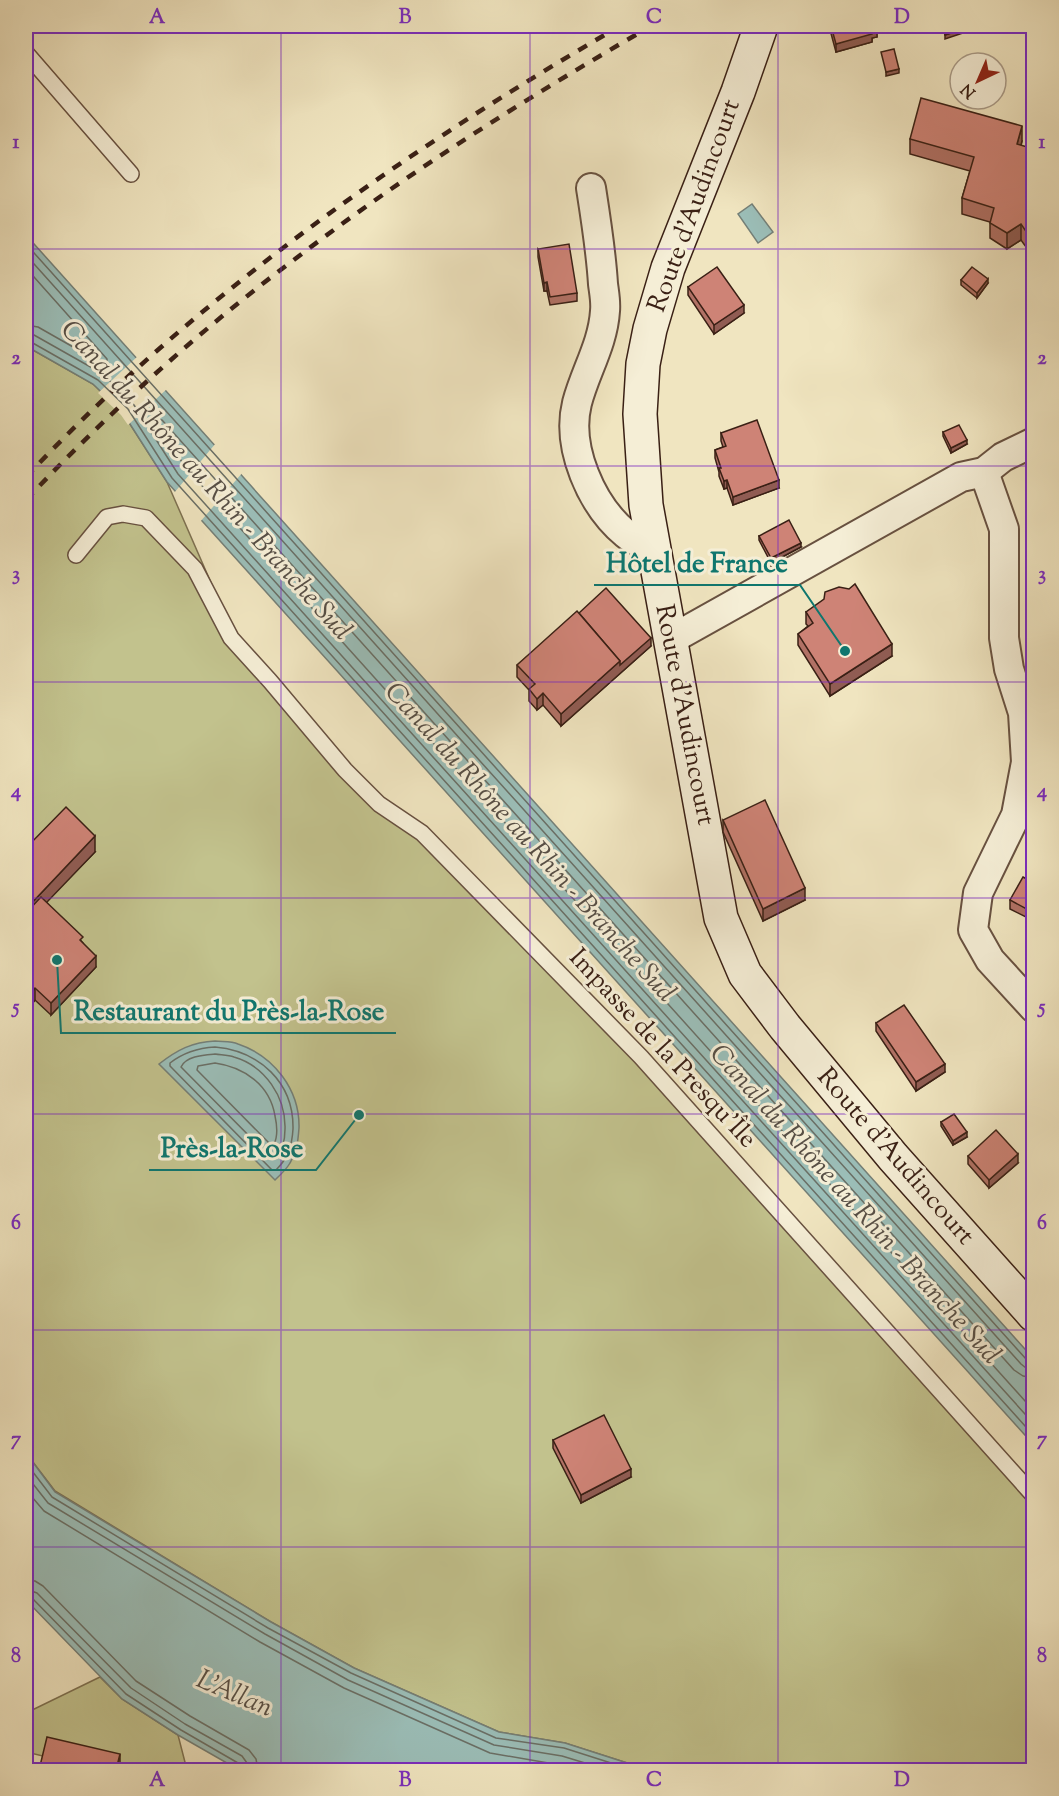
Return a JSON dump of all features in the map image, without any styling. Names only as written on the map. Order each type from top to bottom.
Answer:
[{"type":"main road","name":"Route d'Audincourt","points":[[761,26],[738,92],[668,268],[642,364],[640,414],[646,505],[721,918],[745,974],[785,1027],[893,1157],[1034,1315]]},
{"type":"street","points":[[591,188],[601,254],[605,311],[598,348],[577,403],[573,438],[580,464],[593,492],[610,516],[627,535],[654,550]]},
{"type":"street","points":[[670,640],[961,477],[984,472],[1003,457],[1034,442]]},
{"type":"street","points":[[984,472],[1004,529],[1004,638],[1009,669],[1023,713],[1026,762],[1016,815],[978,893],[973,930],[990,960],[1034,1008]]},
{"type":"lane","points":[[26,53],[131,174]]},
{"type":"lane","name":"Impasse de la Presqu'Île","points":[[76,555],[107,517],[123,514],[146,518],[195,568],[231,638],[240,650],[270,681],[345,770],[380,804],[422,833],[641,1057],[1034,1496]]},
{"type":"green space","points":[[26,346],[93,384],[123,413],[167,482],[240,649],[317,737],[422,833],[641,1057],[1033,1496],[1033,1770],[649,1770],[565,1743],[499,1732],[354,1668],[271,1622],[55,1491],[26,1453]]},
{"type":"green space","points":[[100,1677],[122,1699],[178,1735],[187,1770],[101,1770],[26,1752],[26,1713]]},
{"type":"water","points":[[752,204],[773,232],[758,243],[738,214]]},
{"type":"water","name":"Canal du Rhône au Rhin - Branche Sud","points":[[26,235],[1033,1358],[1033,1444],[167,482],[123,413],[93,384],[26,346]]},
{"type":"water","points":[[215,1041],[235,1043],[251,1049],[273,1066],[290,1088],[298,1114],[298,1142],[290,1163],[275,1180],[159,1064],[185,1048]]},
{"type":"water","name":"L'Allan","points":[[26,1453],[55,1492],[271,1622],[354,1668],[499,1732],[565,1743],[649,1770],[239,1770],[122,1699],[26,1600]]},
{"type":"pier","points":[[138,356],[168,388],[128,425],[98,393]]},
{"type":"pier","points":[[216,443],[243,472],[200,522],[174,493]]},
{"type":"building","points":[[831,26],[876,26],[877,29],[871,30],[872,34],[836,44]]},
{"type":"building","points":[[942,26],[965,26],[966,28],[945,35]]},
{"type":"building","points":[[894,49],[899,69],[886,72],[881,52]]},
{"type":"building","points":[[921,98],[948,105],[948,111],[968,111],[1022,126],[1017,144],[1034,149],[1034,243],[1021,224],[1007,233],[990,223],[994,208],[962,198],[974,157],[910,139]]},
{"type":"building","points":[[569,244],[577,293],[550,297],[547,282],[544,283],[538,249]]},
{"type":"building","points":[[717,267],[744,305],[714,325],[688,287]]},
{"type":"building","points":[[972,267],[988,279],[977,293],[961,280]]},
{"type":"building","points":[[757,420],[779,480],[733,497],[727,480],[724,481],[719,468],[721,468],[715,450],[726,446],[721,433]]},
{"type":"building","points":[[959,425],[967,440],[951,448],[943,432]]},
{"type":"building","points":[[789,520],[801,543],[771,558],[759,536]]},
{"type":"building","points":[[855,584],[892,644],[830,684],[798,634],[813,623],[806,612],[824,599],[825,592],[839,587],[849,589]]},
{"type":"building","points":[[606,588],[651,638],[620,665],[620,661],[579,613]]},
{"type":"building","points":[[577,611],[620,661],[561,714],[543,693],[537,699],[529,689],[535,684],[517,665]]},
{"type":"building","points":[[765,800],[805,888],[763,909],[723,820]]},
{"type":"building","points":[[66,807],[95,836],[26,909],[26,848]]},
{"type":"building","points":[[1023,877],[1034,883],[1034,913],[1010,900]]},
{"type":"building","points":[[41,897],[83,937],[80,940],[96,956],[51,1003],[35,988],[31,993],[26,988],[26,913]]},
{"type":"building","points":[[904,1005],[945,1064],[916,1082],[876,1023]]},
{"type":"building","points":[[954,1114],[967,1132],[953,1141],[941,1122]]},
{"type":"building","points":[[996,1130],[1018,1154],[989,1180],[968,1156]]},
{"type":"building","points":[[604,1415],[631,1469],[581,1495],[553,1440]]},
{"type":"building","points":[[47,1737],[120,1754],[116,1770],[39,1770]]},
{"type":"railway","points":[[26,477],[91,411],[160,348],[306,230],[461,123],[620,26]]},
{"type":"railway","points":[[26,500],[157,372],[299,256],[384,194],[471,135],[651,26]]},
{"type":"place","name":"Hôtel de France","points":[[845,651]]},
{"type":"place","name":"Restaurant du Près-la-Rose","points":[[57,960]]},
{"type":"place","name":"Près-la-Rose","points":[[359,1115]]}]
